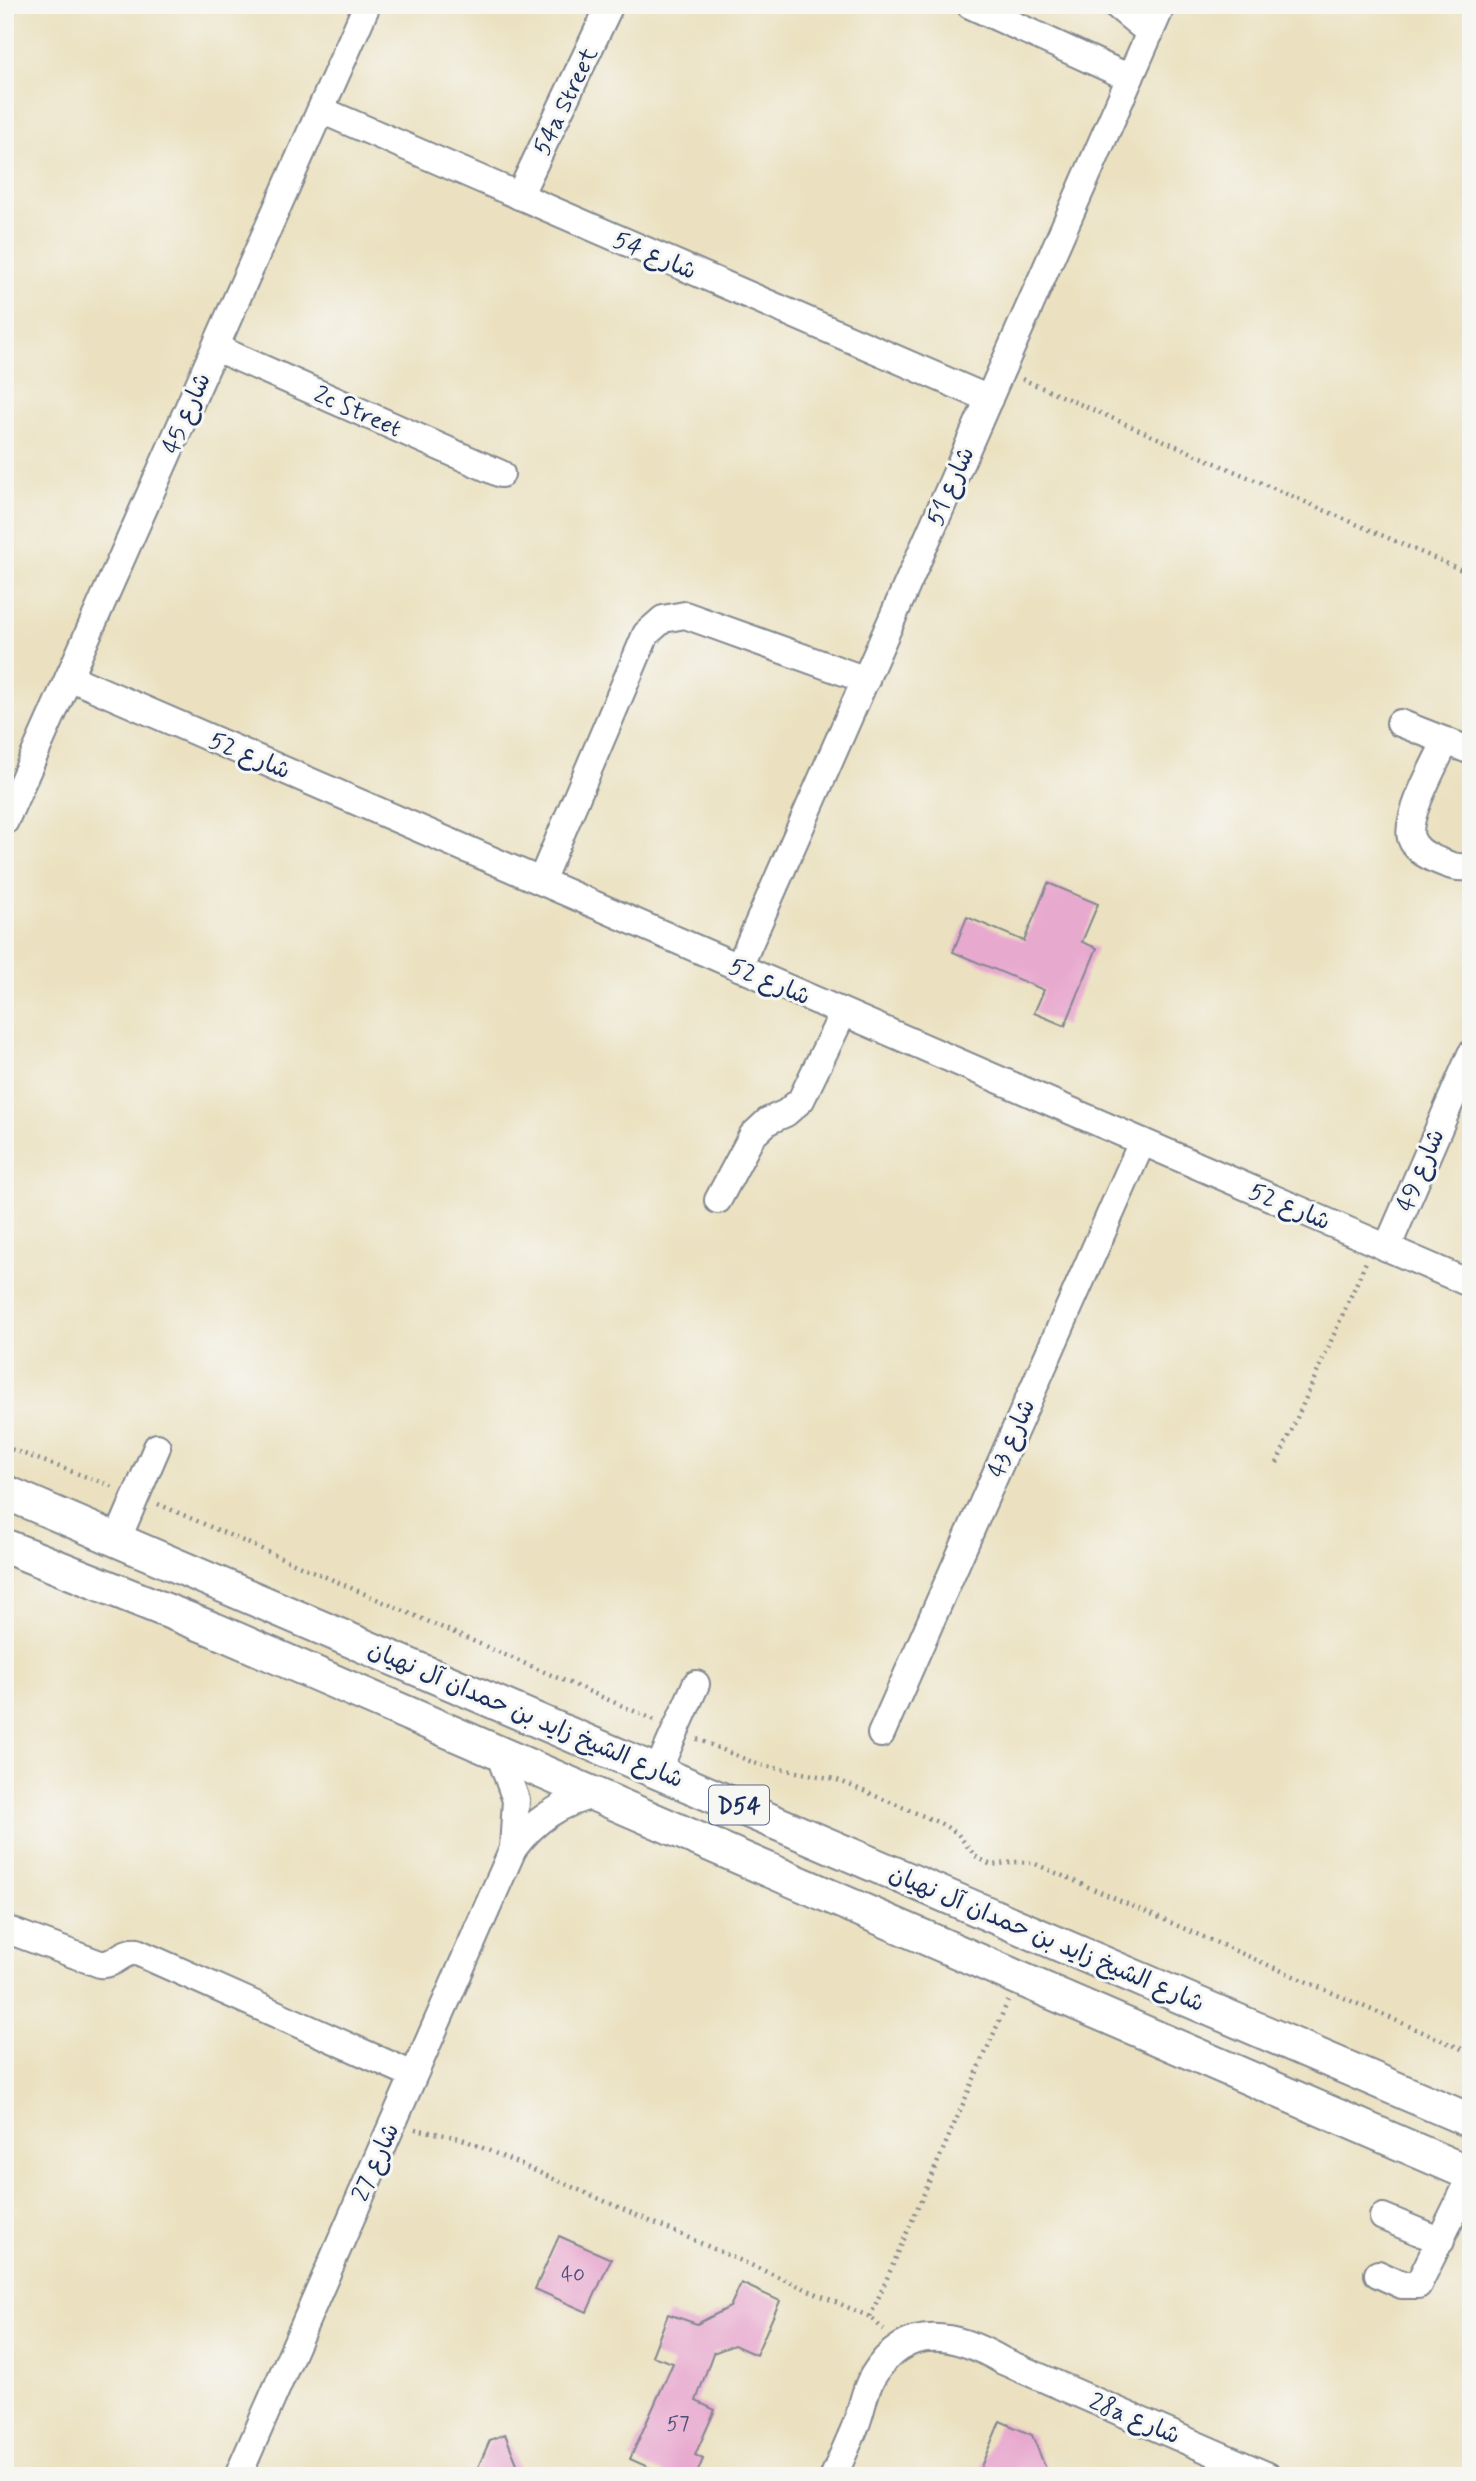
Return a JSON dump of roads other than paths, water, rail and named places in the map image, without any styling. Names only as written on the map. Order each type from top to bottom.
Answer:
[{"type":"main road","name":"شارع الشيخ زايد بن حمدان آل نهيان","points":[[5,1492],[118,1538],[1471,2121]]},
{"type":"main road","points":[[5,1517],[17,1517],[111,1552],[170,1562]]},
{"type":"main road","name":"شارع الشيخ زايد بن حمدان آل نهيان","points":[[5,1545],[215,1630],[1471,2176]]},
{"type":"street","name":"شارع 45","points":[[5,821],[367,5]]},
{"type":"street","name":"54a Street","points":[[519,196],[610,5]]},
{"type":"street","points":[[970,5],[1130,78]]},
{"type":"street","points":[[1116,5],[1150,33]]},
{"type":"street","name":"شارع 51","points":[[739,967],[1162,5]]},
{"type":"street","name":"شارع 54","points":[[321,110],[989,400]]},
{"type":"street","name":"2c Street","points":[[216,348],[500,474]]},
{"type":"street","points":[[541,881],[646,634],[663,620],[685,615],[866,680]]},
{"type":"street","name":"شارع 52","points":[[69,677],[1471,1284]]},
{"type":"street","points":[[1400,723],[1471,751]]},
{"type":"street","points":[[1446,741],[1414,814],[1411,839],[1415,847],[1429,857],[1455,867],[1471,866]]},
{"type":"street","points":[[718,1200],[752,1136],[768,1121],[786,1113],[801,1100],[843,1013]]},
{"type":"street","name":"شارع 49","points":[[1380,1245],[1471,1054]]},
{"type":"street","name":"شارع 43","points":[[881,1734],[1142,1142]]},
{"type":"street","points":[[118,1538],[157,1447]]},
{"type":"street","points":[[658,1770],[696,1684]]},
{"type":"street","name":"شارع 27","points":[[499,1753],[516,1800],[513,1849]]},
{"type":"street","name":"شارع 27","points":[[239,2476],[513,1849],[548,1813],[595,1795]]},
{"type":"street","points":[[5,1929],[100,1964],[110,1964],[126,1952],[137,1952],[413,2075]]},
{"type":"street","points":[[1378,2274],[1402,2286],[1418,2285],[1471,2176]]},
{"type":"street","points":[[1384,2217],[1441,2241]]},
{"type":"street","name":"28a شارع","points":[[834,2476],[857,2421],[916,2348],[939,2337],[966,2341],[1003,2361],[1268,2476]]}]
